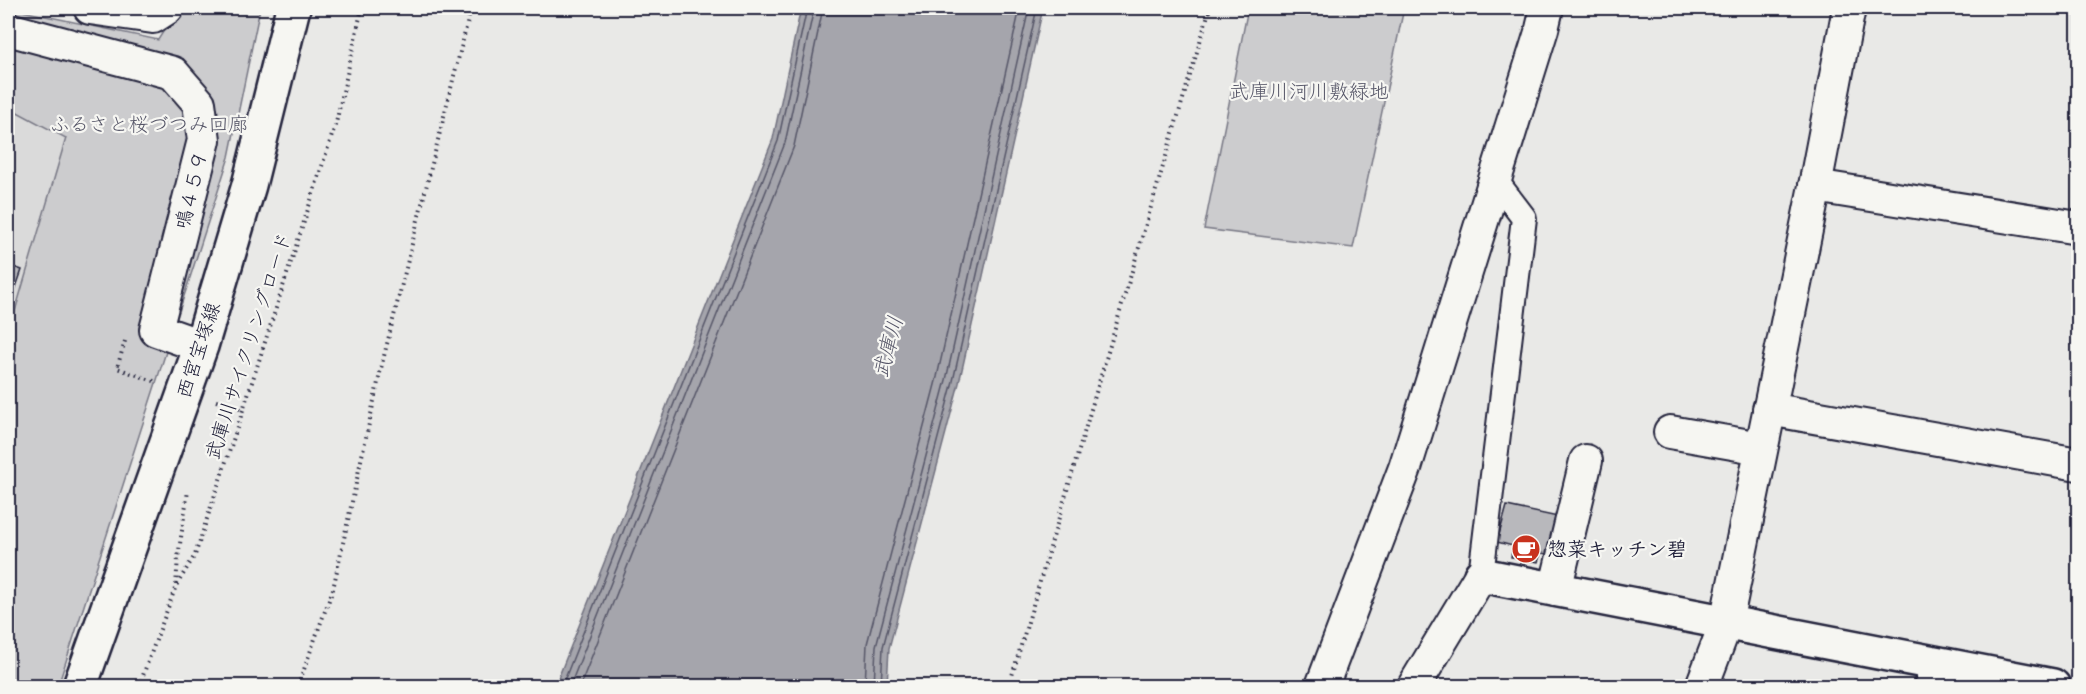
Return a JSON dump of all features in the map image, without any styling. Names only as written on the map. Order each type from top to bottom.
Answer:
[{"type":"main road","name":"西宮宝塚線","points":[[80,687],[201,346],[249,185],[293,8]]},
{"type":"main road","points":[[1480,575],[1726,623],[1934,676],[2053,687]]},
{"type":"street","points":[[90,8],[153,17],[167,8]]},
{"type":"street","points":[[1322,687],[1405,468],[1547,8]]},
{"type":"street","points":[[1702,687],[1726,623],[1849,8]]},
{"type":"street","name":"鳴４５９","points":[[8,29],[173,73],[199,103],[204,140],[156,330],[201,346]]},
{"type":"street","points":[[1414,687],[1480,575],[1524,218],[1495,180]]},
{"type":"street","points":[[1815,186],[2079,228]]},
{"type":"street","points":[[1769,409],[2079,464]]},
{"type":"street","points":[[1670,432],[1761,448]]},
{"type":"street","points":[[1555,590],[1586,461]]},
{"type":"path","name":"武庫川サイクリングロード","points":[[139,687],[176,586],[195,555],[243,410],[336,123],[362,8]]},
{"type":"path","points":[[298,687],[333,590],[382,364],[471,8]]},
{"type":"path","points":[[1009,687],[1210,8]]},
{"type":"path","points":[[127,335],[117,368],[243,410]]},
{"type":"shaded area","points":[[8,107],[66,137],[8,335]]},
{"type":"green space","name":"ふるさと桜づつみ回廊","points":[[8,8],[158,40],[178,8],[260,8],[229,157],[58,686],[8,686],[8,335],[66,138],[8,107]]},
{"type":"green space","name":"武庫川河川敷緑地","points":[[1248,8],[1404,8],[1353,248],[1204,229]]},
{"type":"water","name":"武庫川","points":[[801,8],[1043,8],[959,383],[889,648],[887,686],[555,686],[773,139]]},
{"type":"building","points":[[8,265],[22,270],[8,310]]},
{"type":"building","points":[[1507,506],[1558,517],[1547,554],[1541,553],[1538,562],[1511,557],[1513,546],[1497,542]]},
{"type":"place","name":"惣菜キッチン碧","points":[[1526,549]]}]
